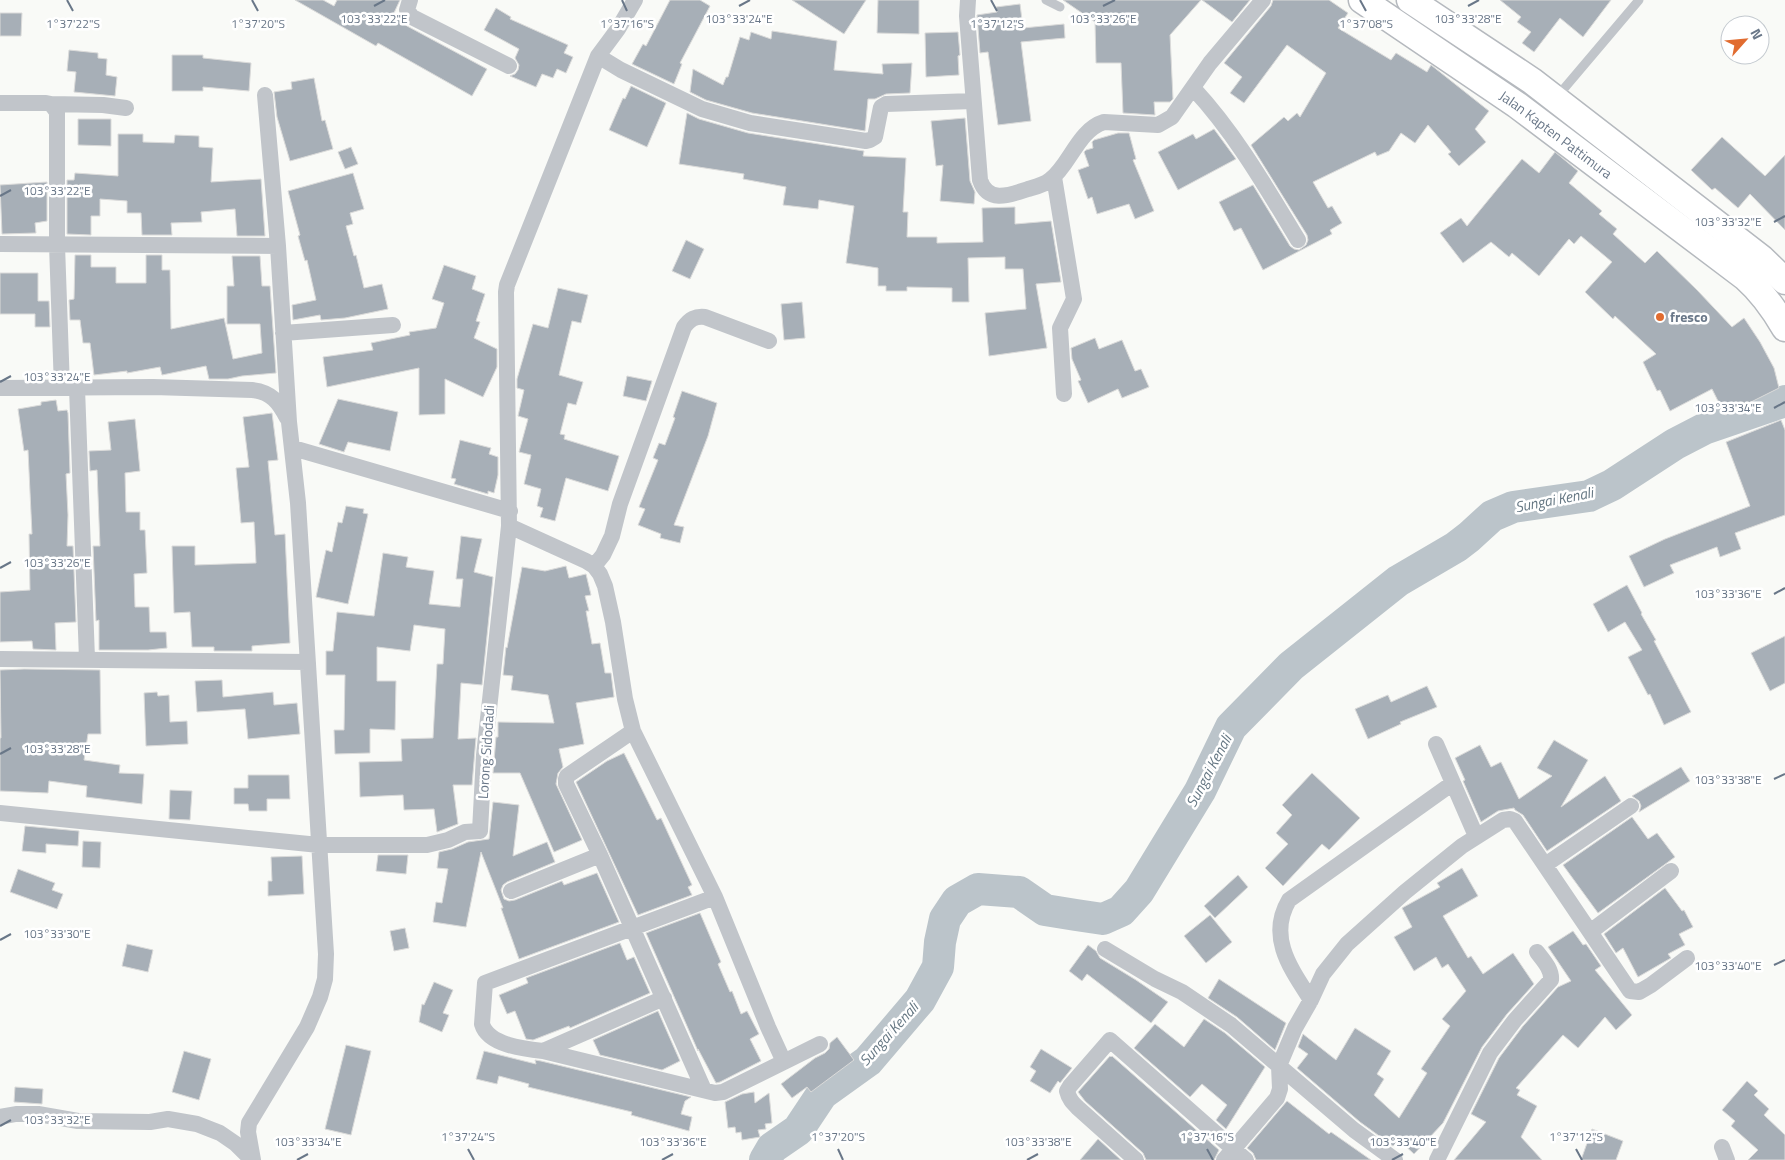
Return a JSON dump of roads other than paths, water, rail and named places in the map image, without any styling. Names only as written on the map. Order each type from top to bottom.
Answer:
[{"type":"main road","name":"Jalan Kapten Pattimura","points":[[1362,0],[1753,267]]},
{"type":"main road","name":"Jalan Kapten Pattimura","points":[[1410,0],[1532,81],[1753,267]]},
{"type":"main road","points":[[1538,122],[1555,100]]},
{"type":"main road","points":[[1753,267],[1785,281]]},
{"type":"main road","points":[[1753,267],[1764,296],[1785,328]]},
{"type":"street","points":[[410,0],[407,10],[412,17],[509,66]]},
{"type":"street","points":[[510,518],[507,285],[598,56],[618,29],[635,0]]},
{"type":"street","points":[[968,0],[967,16],[980,180],[986,191],[997,196],[1005,196],[1045,184],[1054,177],[1088,133],[1099,124],[1104,122],[1158,125],[1172,118],[1210,63],[1263,0]]},
{"type":"street","points":[[598,56],[620,70],[702,109],[750,123],[866,141],[875,136],[881,107],[886,104],[974,101]]},
{"type":"street","points":[[1193,88],[1212,108],[1254,166],[1298,240]]},
{"type":"street","points":[[252,1160],[248,1132],[251,1117],[307,1027],[320,998],[325,979],[326,954],[293,448],[289,422],[278,246],[265,95]]},
{"type":"street","points":[[0,104],[103,105],[126,108]]},
{"type":"street","points":[[51,104],[57,112],[57,245],[70,388],[88,660]]},
{"type":"street","points":[[1054,177],[1074,299],[1060,328],[1064,394]]},
{"type":"street","points":[[0,244],[278,246]]},
{"type":"street","points":[[594,566],[603,555],[612,536],[620,504],[680,333],[689,320],[698,316],[704,317],[769,341]]},
{"type":"street","points":[[283,333],[392,325]]},
{"type":"street","points":[[0,388],[153,387],[260,391],[273,397],[280,404],[289,422]]},
{"type":"street","points":[[293,448],[510,518],[594,566],[603,578],[605,586],[613,622],[625,699],[634,731],[715,897],[784,1062]]},
{"type":"street","name":"Lorong Sidodadi","points":[[319,845],[427,845],[448,840],[465,832],[480,831],[484,756],[510,518]]},
{"type":"street","points":[[0,659],[308,662]]},
{"type":"street","points":[[634,731],[566,779],[569,791],[600,855],[704,1090]]},
{"type":"street","points":[[1436,744],[1476,836]]},
{"type":"street","points":[[1312,1000],[1293,972],[1284,955],[1281,943],[1283,911],[1290,900],[1453,783]]},
{"type":"street","points":[[1545,865],[1631,806]]},
{"type":"street","points":[[0,813],[319,845]]},
{"type":"street","points":[[1229,1154],[1277,1098],[1280,1089],[1279,1066],[1295,1028],[1312,1000],[1323,974],[1347,944],[1412,886],[1462,846],[1503,820],[1515,821],[1627,987],[1633,992],[1639,992],[1652,985],[1687,958]]},
{"type":"street","points":[[511,891],[600,855]]},
{"type":"street","points":[[1590,932],[1671,871]]},
{"type":"street","points":[[715,897],[486,983],[482,1024],[484,1030],[489,1036],[527,1050],[543,1051],[715,1092],[723,1092],[820,1044]]},
{"type":"street","points":[[1105,949],[1155,979],[1182,992],[1231,1024],[1354,1130],[1395,1160]]},
{"type":"street","points":[[1437,1160],[1490,1053],[1515,1020],[1551,980],[1550,970],[1537,952]]},
{"type":"street","points":[[543,1051],[664,998]]},
{"type":"street","points":[[1136,1160],[1078,1108],[1071,1101],[1067,1091],[1110,1040],[1229,1154],[1246,1160]]},
{"type":"street","points":[[0,1117],[16,1114],[38,1114],[78,1121],[150,1122],[168,1119],[197,1124],[220,1133],[236,1144],[252,1160]]},
{"type":"lane","points":[[1046,0],[1060,7]]},
{"type":"lane","points":[[1555,100],[1639,0]]},
{"type":"waterway","name":"Sungai Kenali","points":[[765,1160],[772,1148],[798,1130],[822,1094],[868,1061],[920,1000],[938,967],[940,942],[945,919],[957,901],[978,889],[1019,892],[1045,910],[1076,915],[1103,919],[1121,911],[1139,891],[1200,791],[1231,727],[1291,666],[1398,581],[1456,547],[1492,516],[1513,507],[1589,496],[1612,485],[1675,444],[1704,429],[1785,401]]},
{"type":"place","name":"fresco","points":[[1660,317]]}]
